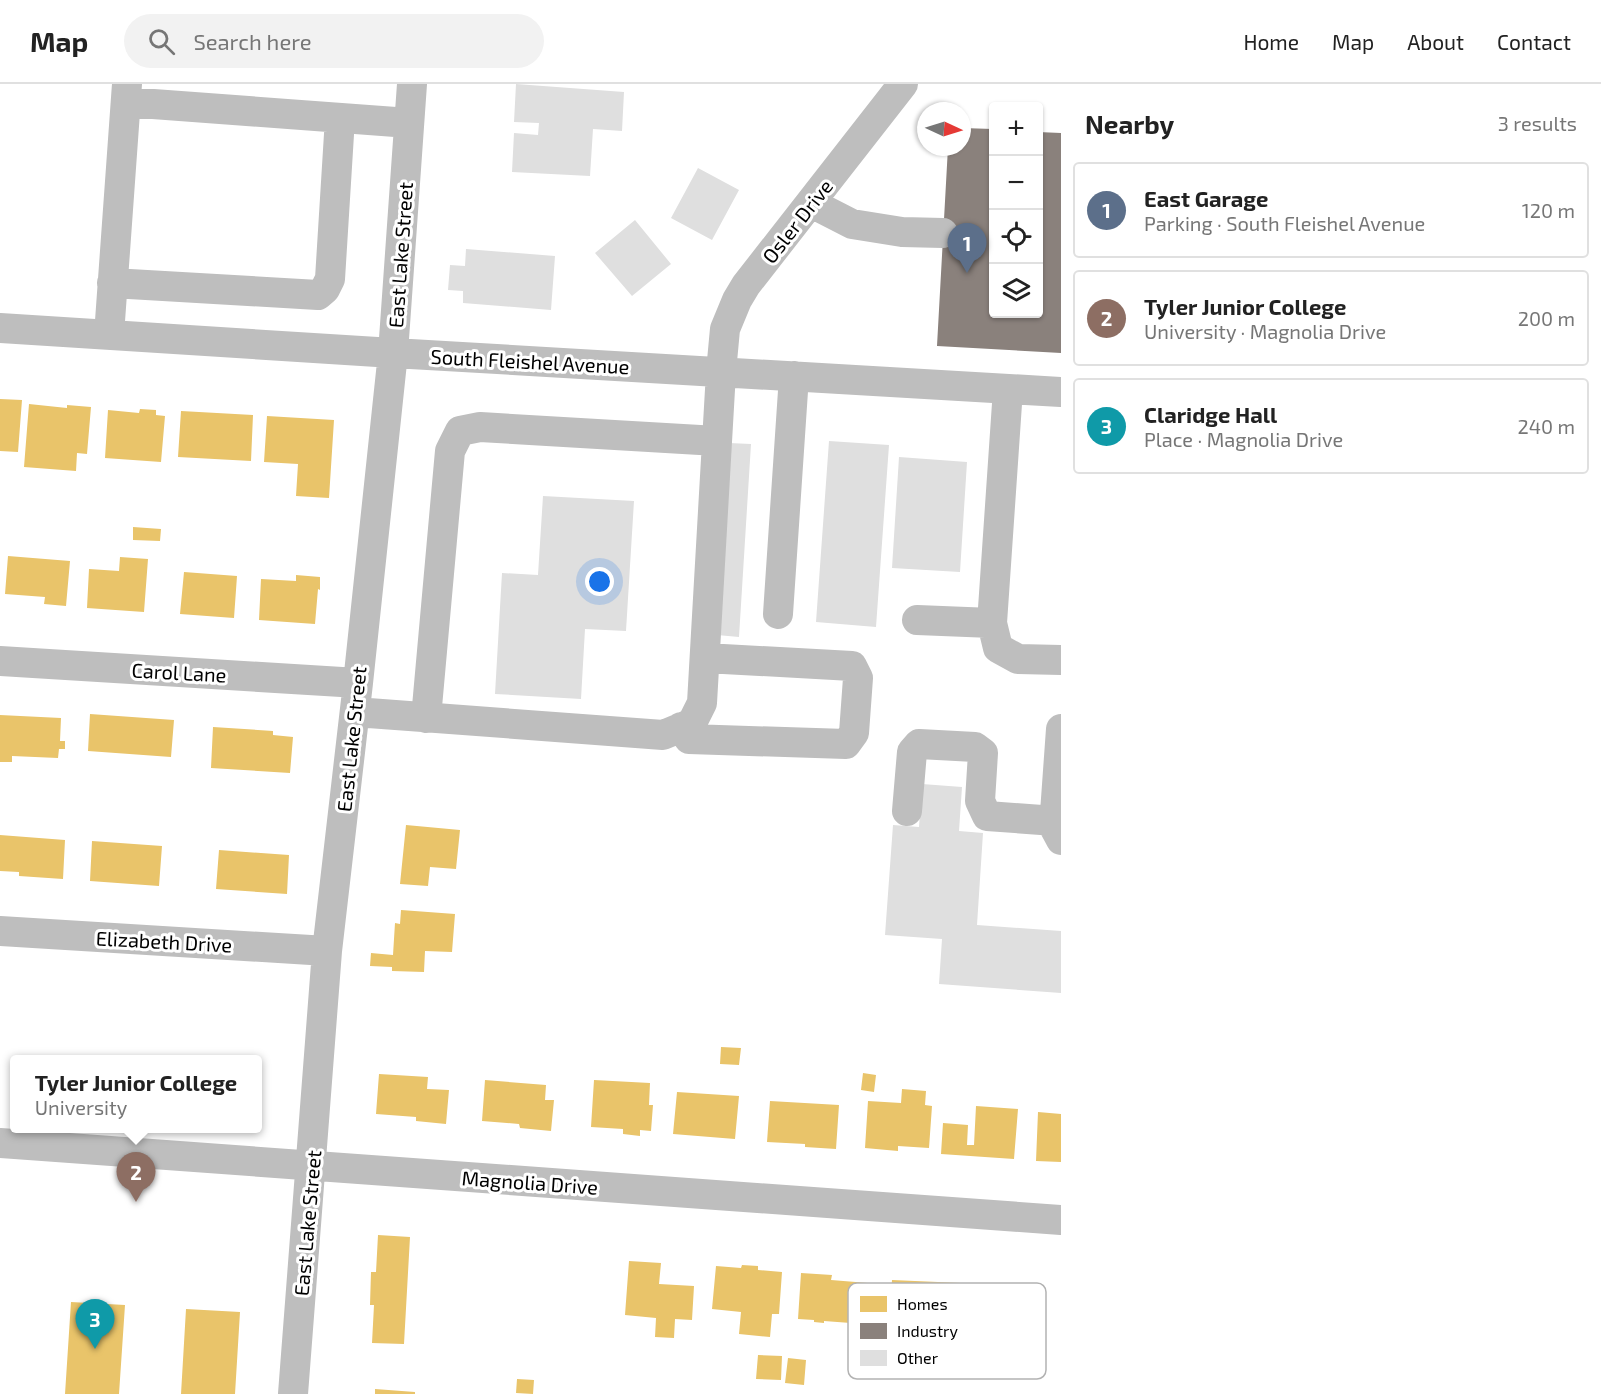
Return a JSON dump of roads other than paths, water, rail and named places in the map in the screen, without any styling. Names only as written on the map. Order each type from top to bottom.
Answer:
[{"type":"street","name":"East Lake Street","points":[[293,1394],[327,951],[393,353],[412,84]]},
{"type":"street","name":"Osler Drive","points":[[681,727],[692,723],[702,703],[725,329],[746,285],[903,84]]},
{"type":"street","points":[[109,335],[126,93],[340,118],[409,123]]},
{"type":"street","points":[[112,283],[318,295],[325,289],[330,279],[340,118]]},
{"type":"street","points":[[811,203],[852,224],[902,232],[943,233]]},
{"type":"street","name":"South Fleishel Avenue","points":[[0,328],[1061,392]]},
{"type":"street","points":[[778,614],[794,376]]},
{"type":"street","points":[[1008,388],[992,623],[998,648],[1018,659],[1061,660]]},
{"type":"street","points":[[426,718],[450,451],[460,431],[480,427],[717,441]]},
{"type":"street","points":[[917,620],[992,623]]},
{"type":"street","points":[[355,712],[663,735],[681,727],[689,739],[846,744],[854,733],[858,678],[852,666],[705,658]]},
{"type":"street","name":"Carol Lane","points":[[0,661],[358,683]]},
{"type":"street","points":[[907,811],[912,752],[919,744],[975,747],[982,753],[980,801],[987,816],[1058,830],[1061,729]]},
{"type":"street","name":"Elizabeth Drive","points":[[0,931],[327,951]]},
{"type":"street","name":"Magnolia Drive","points":[[0,1143],[1061,1220]]},
{"type":"place","name":"East Garage","points":[[967,273]]},
{"type":"place","name":"Tyler Junior College","points":[[136,1202]]},
{"type":"place","name":"Claridge Hall","points":[[95,1349]]}]
